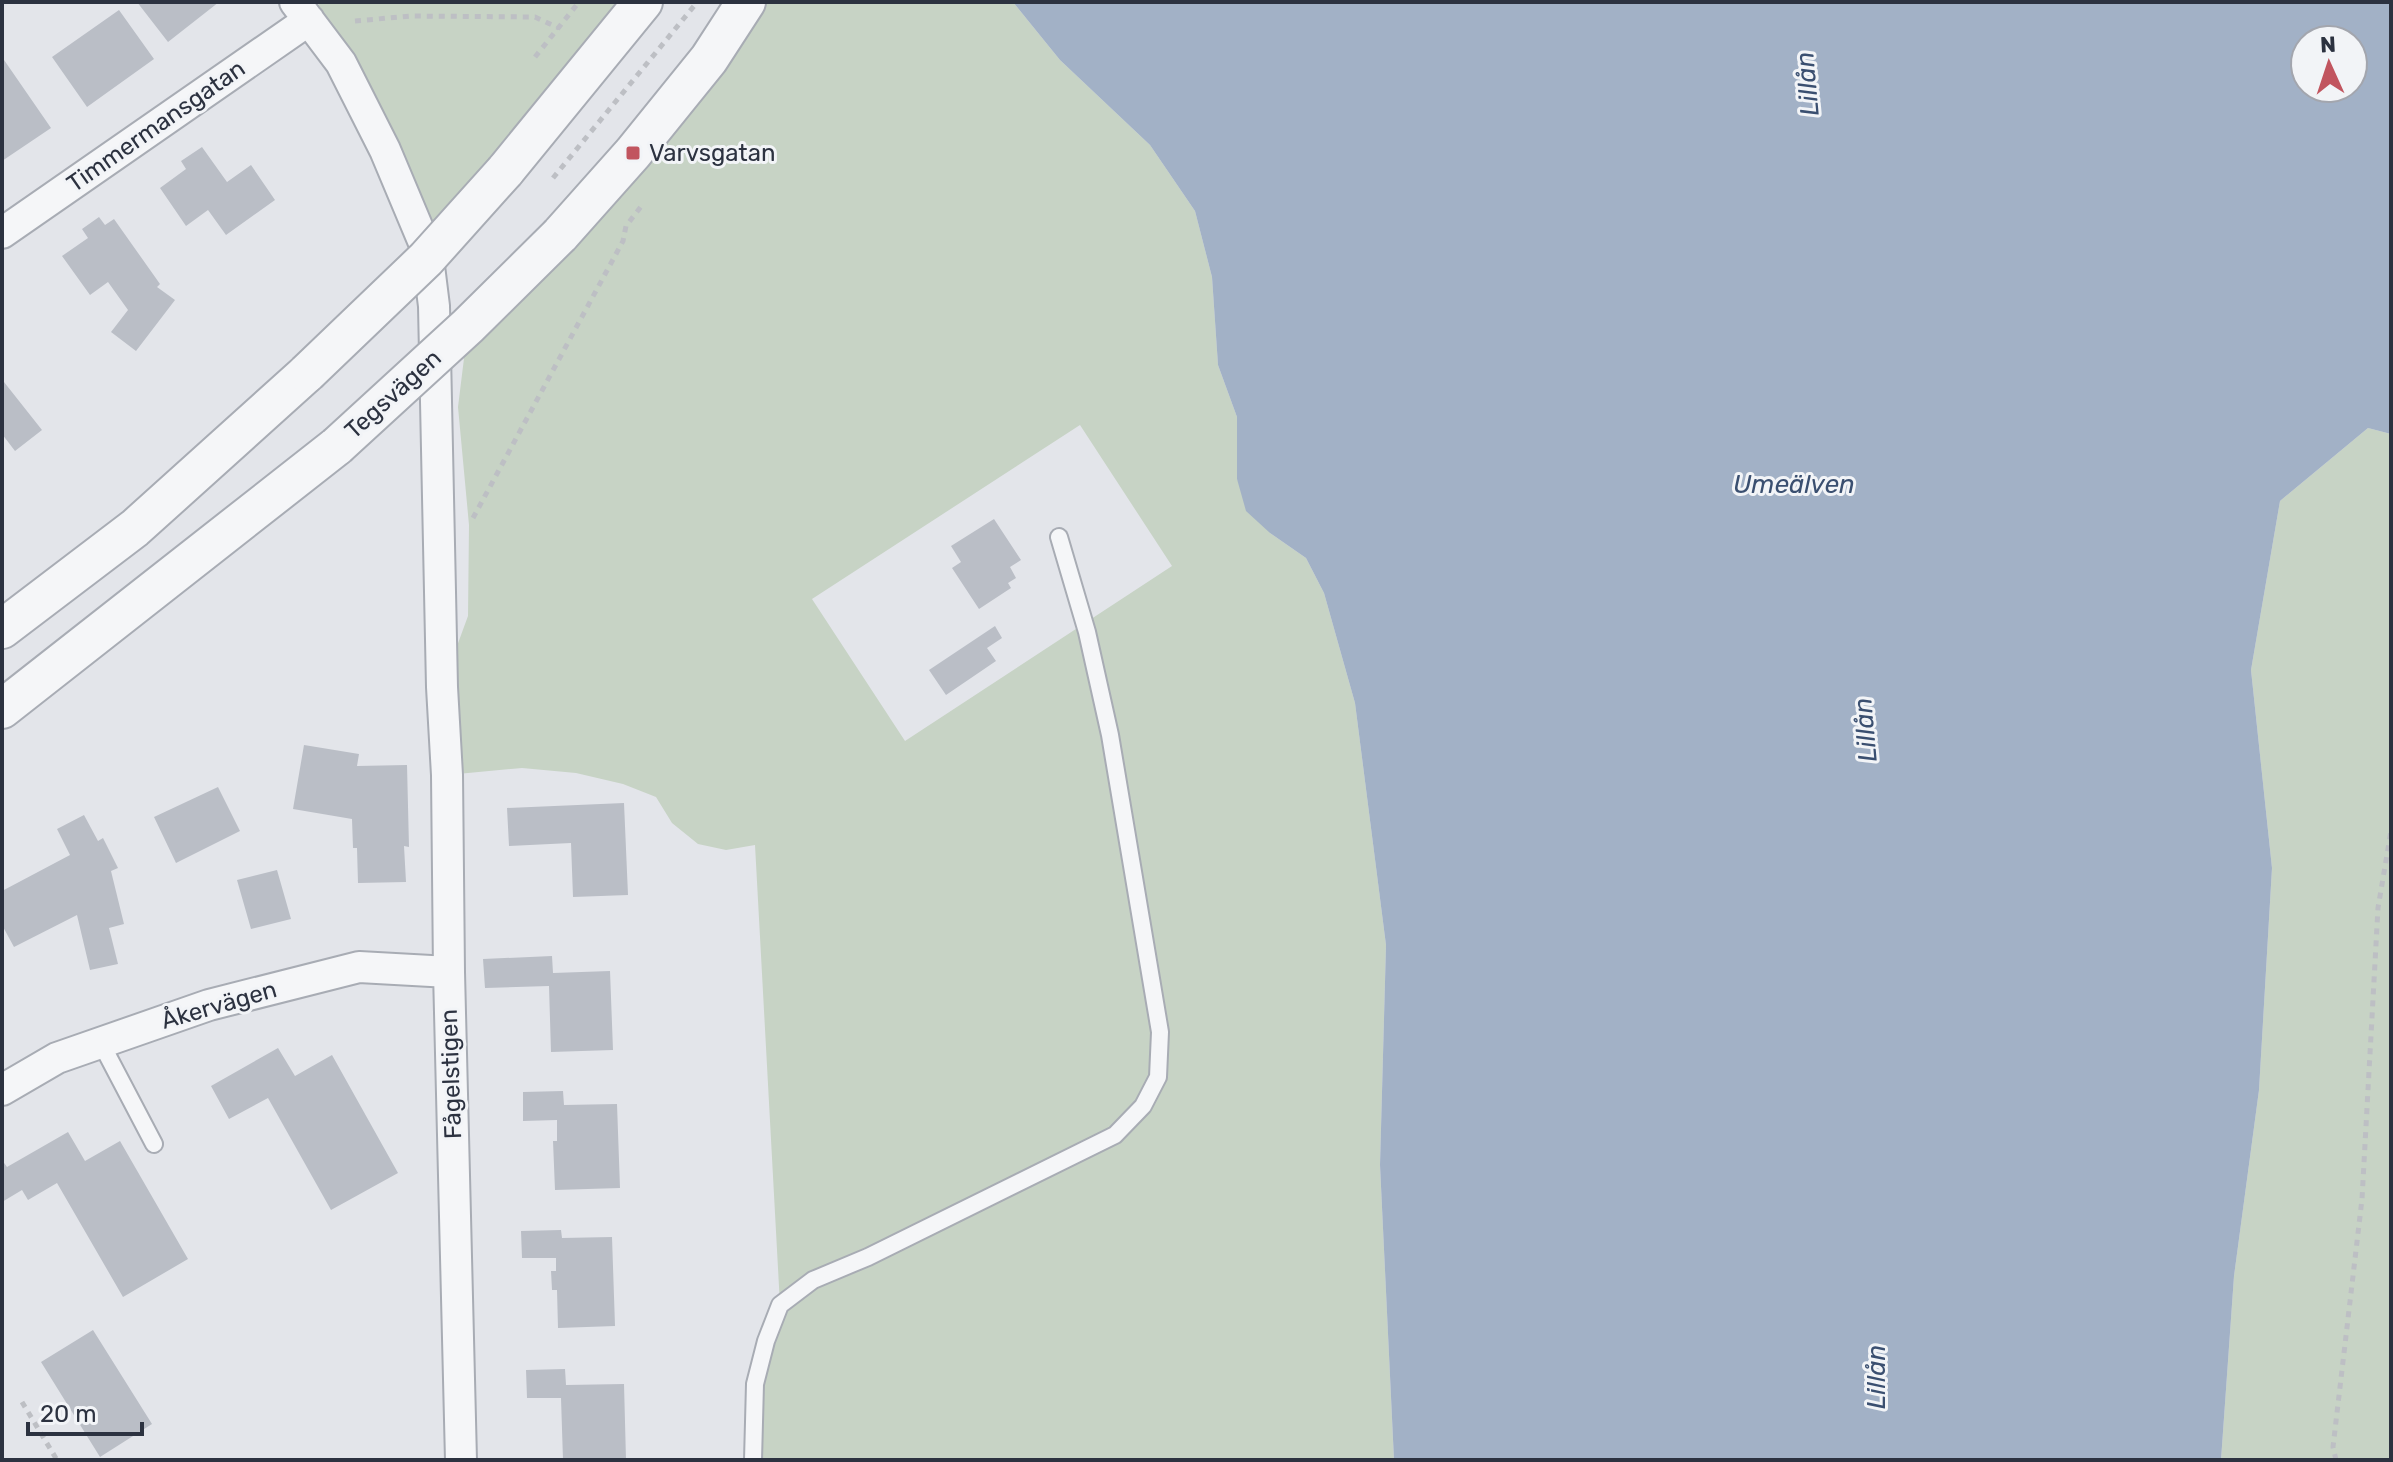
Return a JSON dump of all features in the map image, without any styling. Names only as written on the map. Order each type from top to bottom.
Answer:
[{"type":"street","points":[[2,629],[135,528],[307,373],[426,259],[505,171],[642,3]]},
{"type":"street","name":"Timmermansgatan","points":[[2,233],[302,11]]},
{"type":"street","name":"Fågelstigen","points":[[302,11],[347,76],[385,150],[427,250],[434,306],[461,1460]]},
{"type":"street","name":"Tegsvägen","points":[[2,709],[337,446],[468,326],[560,235],[633,153],[709,59],[738,14]]},
{"type":"street","name":"Åkervägen","points":[[2,1090],[57,1058],[209,1005],[359,967],[449,972]]},
{"type":"lane","points":[[753,1460],[755,1384],[766,1341],[780,1305],[813,1280],[868,1257],[1115,1135],[1143,1106],[1158,1077],[1160,1032],[1110,735],[1087,632],[1059,537]]},
{"type":"lane","points":[[101,1043],[154,1144]]},
{"type":"path","points":[[535,57],[579,2]]},
{"type":"path","points":[[355,21],[411,16],[535,17],[559,28]]},
{"type":"path","points":[[469,526],[623,241],[626,226]]},
{"type":"path","points":[[2336,1460],[2333,1447],[2362,1199],[2378,908],[2391,831]]},
{"type":"path","points":[[22,1402],[57,1460]]},
{"type":"green space","points":[[320,2],[643,2],[426,259],[309,20]]},
{"type":"green space","points":[[746,2],[1013,2],[1060,60],[1150,145],[1195,211],[1212,277],[1218,365],[1237,417],[1237,479],[1270,533],[1306,558],[1324,593],[1355,703],[1386,945],[1380,1165],[1394,1460],[753,1460],[755,1384],[780,1305],[755,845],[726,850],[698,844],[672,823],[656,797],[623,784],[576,773],[522,768],[447,775],[442,687],[468,616],[469,525],[458,407],[468,326]],"holes":[[[1080,425],[1172,566],[905,741],[812,599]]]},
{"type":"green space","points":[[2368,428],[2391,434],[2391,1460],[2221,1460],[2234,1276],[2259,1090],[2272,868],[2251,670],[2280,501]]},
{"type":"water","name":"Umeälven","points":[[1013,2],[2391,2],[2391,434],[2368,428],[2280,501],[2251,670],[2272,868],[2259,1090],[2234,1276],[2221,1460],[1394,1460],[1380,1165],[1386,945],[1355,703],[1324,593],[1306,558],[1270,533],[1246,511],[1237,479],[1237,417],[1218,365],[1212,277],[1195,211],[1150,145],[1060,60]]},
{"type":"building","points":[[137,2],[219,2],[168,42]]},
{"type":"building","points":[[119,10],[154,59],[87,107],[52,57]]},
{"type":"building","points":[[2,57],[51,128],[2,161]]},
{"type":"building","points":[[202,147],[227,182],[251,165],[275,200],[226,235],[208,210],[186,226],[160,188],[186,169],[181,161]]},
{"type":"building","points":[[99,217],[105,225],[114,219],[160,284],[157,287],[175,300],[136,351],[111,332],[128,310],[108,282],[90,295],[62,256],[88,238],[82,229]]},
{"type":"building","points":[[4,382],[42,430],[15,451],[2,434]]},
{"type":"building","points":[[994,519],[1021,560],[1010,567],[1016,578],[1008,583],[1011,588],[979,609],[952,568],[961,562],[951,546]]},
{"type":"building","points":[[995,626],[1002,638],[987,648],[996,661],[946,695],[929,670]]},
{"type":"building","points":[[304,745],[359,754],[357,766],[407,765],[409,847],[404,846],[406,882],[358,883],[352,819],[293,809]]},
{"type":"building","points":[[218,787],[240,831],[176,863],[154,817]]},
{"type":"building","points":[[624,803],[628,895],[573,897],[571,843],[509,846],[507,808]]},
{"type":"building","points":[[84,815],[98,841],[103,838],[118,868],[111,871],[124,924],[109,928],[118,964],[90,970],[77,915],[14,947],[2,925],[2,891],[70,855],[57,829]]},
{"type":"building","points":[[277,870],[291,919],[251,929],[237,880]]},
{"type":"building","points":[[552,956],[553,973],[610,971],[613,1050],[551,1052],[549,986],[485,988],[483,959]]},
{"type":"building","points":[[278,1048],[295,1076],[332,1055],[398,1173],[331,1210],[268,1098],[229,1119],[211,1086]]},
{"type":"building","points":[[563,1091],[564,1105],[617,1104],[620,1188],[555,1190],[553,1141],[557,1141],[557,1120],[523,1121],[523,1092]]},
{"type":"building","points":[[68,1132],[85,1161],[120,1141],[188,1259],[123,1297],[57,1183],[28,1200],[22,1190],[2,1202],[2,1160],[7,1167]]},
{"type":"building","points":[[561,1230],[562,1238],[612,1237],[615,1326],[558,1328],[557,1290],[552,1290],[551,1271],[556,1271],[556,1258],[522,1258],[521,1231]]},
{"type":"building","points":[[93,1330],[152,1424],[100,1457],[41,1362]]},
{"type":"building","points":[[565,1369],[566,1385],[624,1384],[626,1460],[563,1460],[561,1398],[527,1398],[526,1370]]},
{"type":"place","name":"Varvsgatan","points":[[633,153]]},
{"type":"water label","name":"Lillån","points":[[1807,84]]},
{"type":"water label","name":"Lillån","points":[[1865,730]]},
{"type":"water label","name":"Lillån","points":[[1876,1377]]}]
